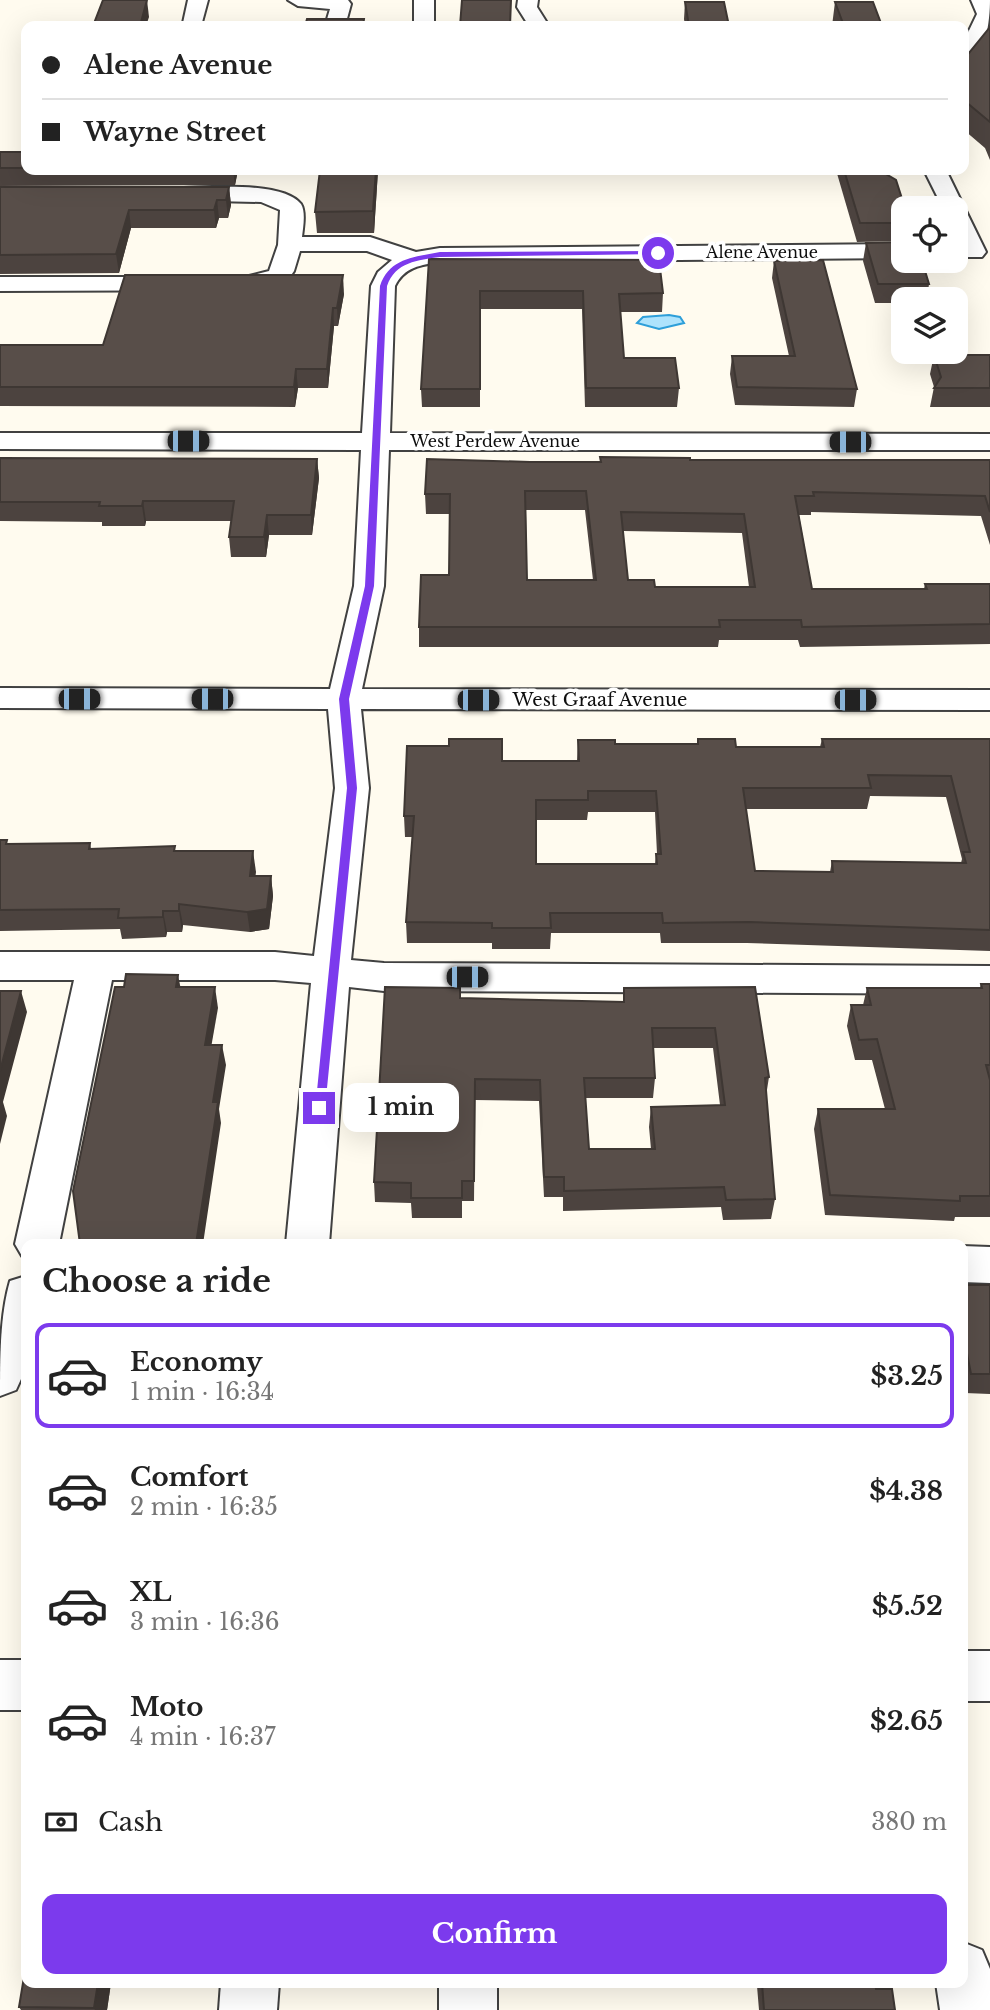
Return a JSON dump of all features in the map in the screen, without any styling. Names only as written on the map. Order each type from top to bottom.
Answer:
[{"type":"street","points":[[193,21],[198,0]]},
{"type":"street","points":[[298,0],[341,4],[336,21]]},
{"type":"street","points":[[424,0],[424,21]]},
{"type":"street","points":[[528,0],[527,7],[536,21]]},
{"type":"street","points":[[969,52],[987,14],[981,0]]},
{"type":"street","points":[[938,175],[948,196]]},
{"type":"street","points":[[0,284],[255,283],[277,277],[284,269],[289,244],[291,207],[273,196],[154,195]]},
{"type":"street","points":[[289,244],[370,244],[412,259]]},
{"type":"street","name":"Alene Avenue","points":[[412,259],[440,254],[891,251]]},
{"type":"street","points":[[307,1239],[331,971],[352,788],[344,699],[369,586],[383,286],[392,268],[412,259]]},
{"type":"street","name":"West Perdew Avenue","points":[[0,441],[990,442]]},
{"type":"street","name":"West Graaf Avenue","points":[[0,698],[990,700]]},
{"type":"street","points":[[38,1239],[96,965]]},
{"type":"street","points":[[0,966],[275,966],[384,977],[990,980]]},
{"type":"street","points":[[968,1264],[990,1265]]},
{"type":"street","points":[[0,1376],[21,1320]]},
{"type":"street","points":[[968,1676],[990,1676]]},
{"type":"street","points":[[0,1685],[21,1685]]},
{"type":"street","points":[[248,2010],[250,1988]]},
{"type":"street","points":[[468,1988],[468,2010]]},
{"type":"street","points":[[965,1988],[969,2010]]},
{"type":"water","points":[[643,317],[680,317],[684,323],[659,329],[637,323]]},
{"type":"building","points":[[103,0],[147,0],[141,21],[95,21]]},
{"type":"building","points":[[462,0],[511,0],[510,21],[460,21]]},
{"type":"building","points":[[685,2],[724,2],[728,21],[688,21]]},
{"type":"building","points":[[835,2],[873,2],[880,21],[842,21]]},
{"type":"building","points":[[307,19],[364,19],[364,21]]},
{"type":"building","points":[[990,27],[990,122],[969,104],[969,53]]},
{"type":"building","points":[[0,152],[21,152],[21,168],[0,168]]},
{"type":"building","points":[[319,175],[376,175],[373,211],[315,212]]},
{"type":"building","points":[[846,175],[888,175],[896,180],[901,196],[891,196],[891,223],[860,223]]},
{"type":"building","points":[[0,187],[229,187],[226,200],[217,200],[214,210],[129,210],[116,254],[0,255]]},
{"type":"building","points":[[891,242],[891,273],[926,273],[929,284],[878,284],[866,243]]},
{"type":"building","points":[[429,259],[659,260],[663,293],[619,294],[624,358],[675,358],[679,388],[586,388],[583,291],[480,291],[480,389],[421,389]]},
{"type":"building","points":[[823,260],[857,389],[737,387],[732,356],[795,356],[774,261]]},
{"type":"building","points":[[125,275],[343,275],[337,308],[333,308],[327,369],[296,369],[294,387],[0,387],[0,345],[103,345]]},
{"type":"building","points":[[968,355],[990,355],[990,388],[934,388],[941,377],[937,364],[968,364]]},
{"type":"building","points":[[600,457],[690,460],[990,460],[990,512],[985,496],[813,492],[814,496],[795,496],[812,589],[927,589],[925,584],[990,584],[990,624],[802,627],[801,620],[719,620],[720,627],[419,627],[421,575],[449,575],[450,494],[425,494],[427,459],[601,462]],"holes":[[[525,491],[586,491],[596,580],[527,580]],[[621,512],[744,514],[755,587],[655,587],[654,580],[628,580]]]},
{"type":"building","points":[[0,458],[317,459],[311,515],[267,515],[264,537],[229,537],[234,501],[143,501],[142,506],[99,506],[100,502],[0,502]]},
{"type":"building","points":[[449,739],[502,739],[502,761],[579,761],[578,740],[615,740],[615,744],[698,744],[698,739],[735,739],[736,747],[824,747],[822,739],[990,739],[990,930],[750,922],[663,923],[662,913],[550,913],[551,928],[492,928],[492,923],[406,922],[414,816],[404,816],[407,746],[449,746]],"holes":[[[868,775],[951,776],[970,852],[963,852],[966,863],[832,861],[833,872],[755,871],[743,788],[871,788]],[[588,791],[656,791],[661,854],[656,854],[657,864],[536,864],[536,800],[588,800]]]},
{"type":"building","points":[[0,840],[7,840],[6,844],[90,843],[89,849],[175,846],[174,851],[253,851],[250,876],[271,876],[267,909],[247,912],[179,904],[179,911],[163,911],[163,917],[118,918],[119,909],[0,910]]},
{"type":"building","points":[[126,974],[178,975],[176,987],[215,987],[205,1045],[222,1045],[213,1102],[218,1102],[197,1239],[79,1239],[73,1191],[115,987],[124,987]]},
{"type":"building","points":[[981,984],[990,984],[990,1065],[986,1065],[990,1080],[990,1196],[960,1196],[960,1201],[830,1195],[818,1109],[895,1109],[877,1039],[859,1040],[851,1005],[871,1005],[867,988],[982,988]]},
{"type":"building","points":[[385,987],[460,988],[460,998],[624,1002],[624,988],[755,987],[769,1077],[765,1078],[775,1199],[726,1200],[724,1187],[564,1191],[564,1177],[544,1177],[540,1080],[475,1079],[474,1181],[462,1181],[462,1198],[411,1198],[411,1183],[374,1182]],"holes":[[[652,1028],[715,1028],[725,1105],[651,1107],[655,1149],[589,1149],[584,1078],[655,1078]]]},
{"type":"building","points":[[0,991],[21,991],[0,1071]]},
{"type":"building","points":[[968,1285],[990,1285],[990,1374],[971,1374],[968,1358]]},
{"type":"building","points":[[22,1988],[97,1988],[94,2008],[19,2007]]},
{"type":"building","points":[[762,1988],[892,1989],[895,2010],[764,2010]]},
{"type":"route","points":[[319,1108],[331,971],[352,788],[344,699],[369,586],[383,286],[387,275],[392,268],[412,259],[440,254],[658,253]]}]
